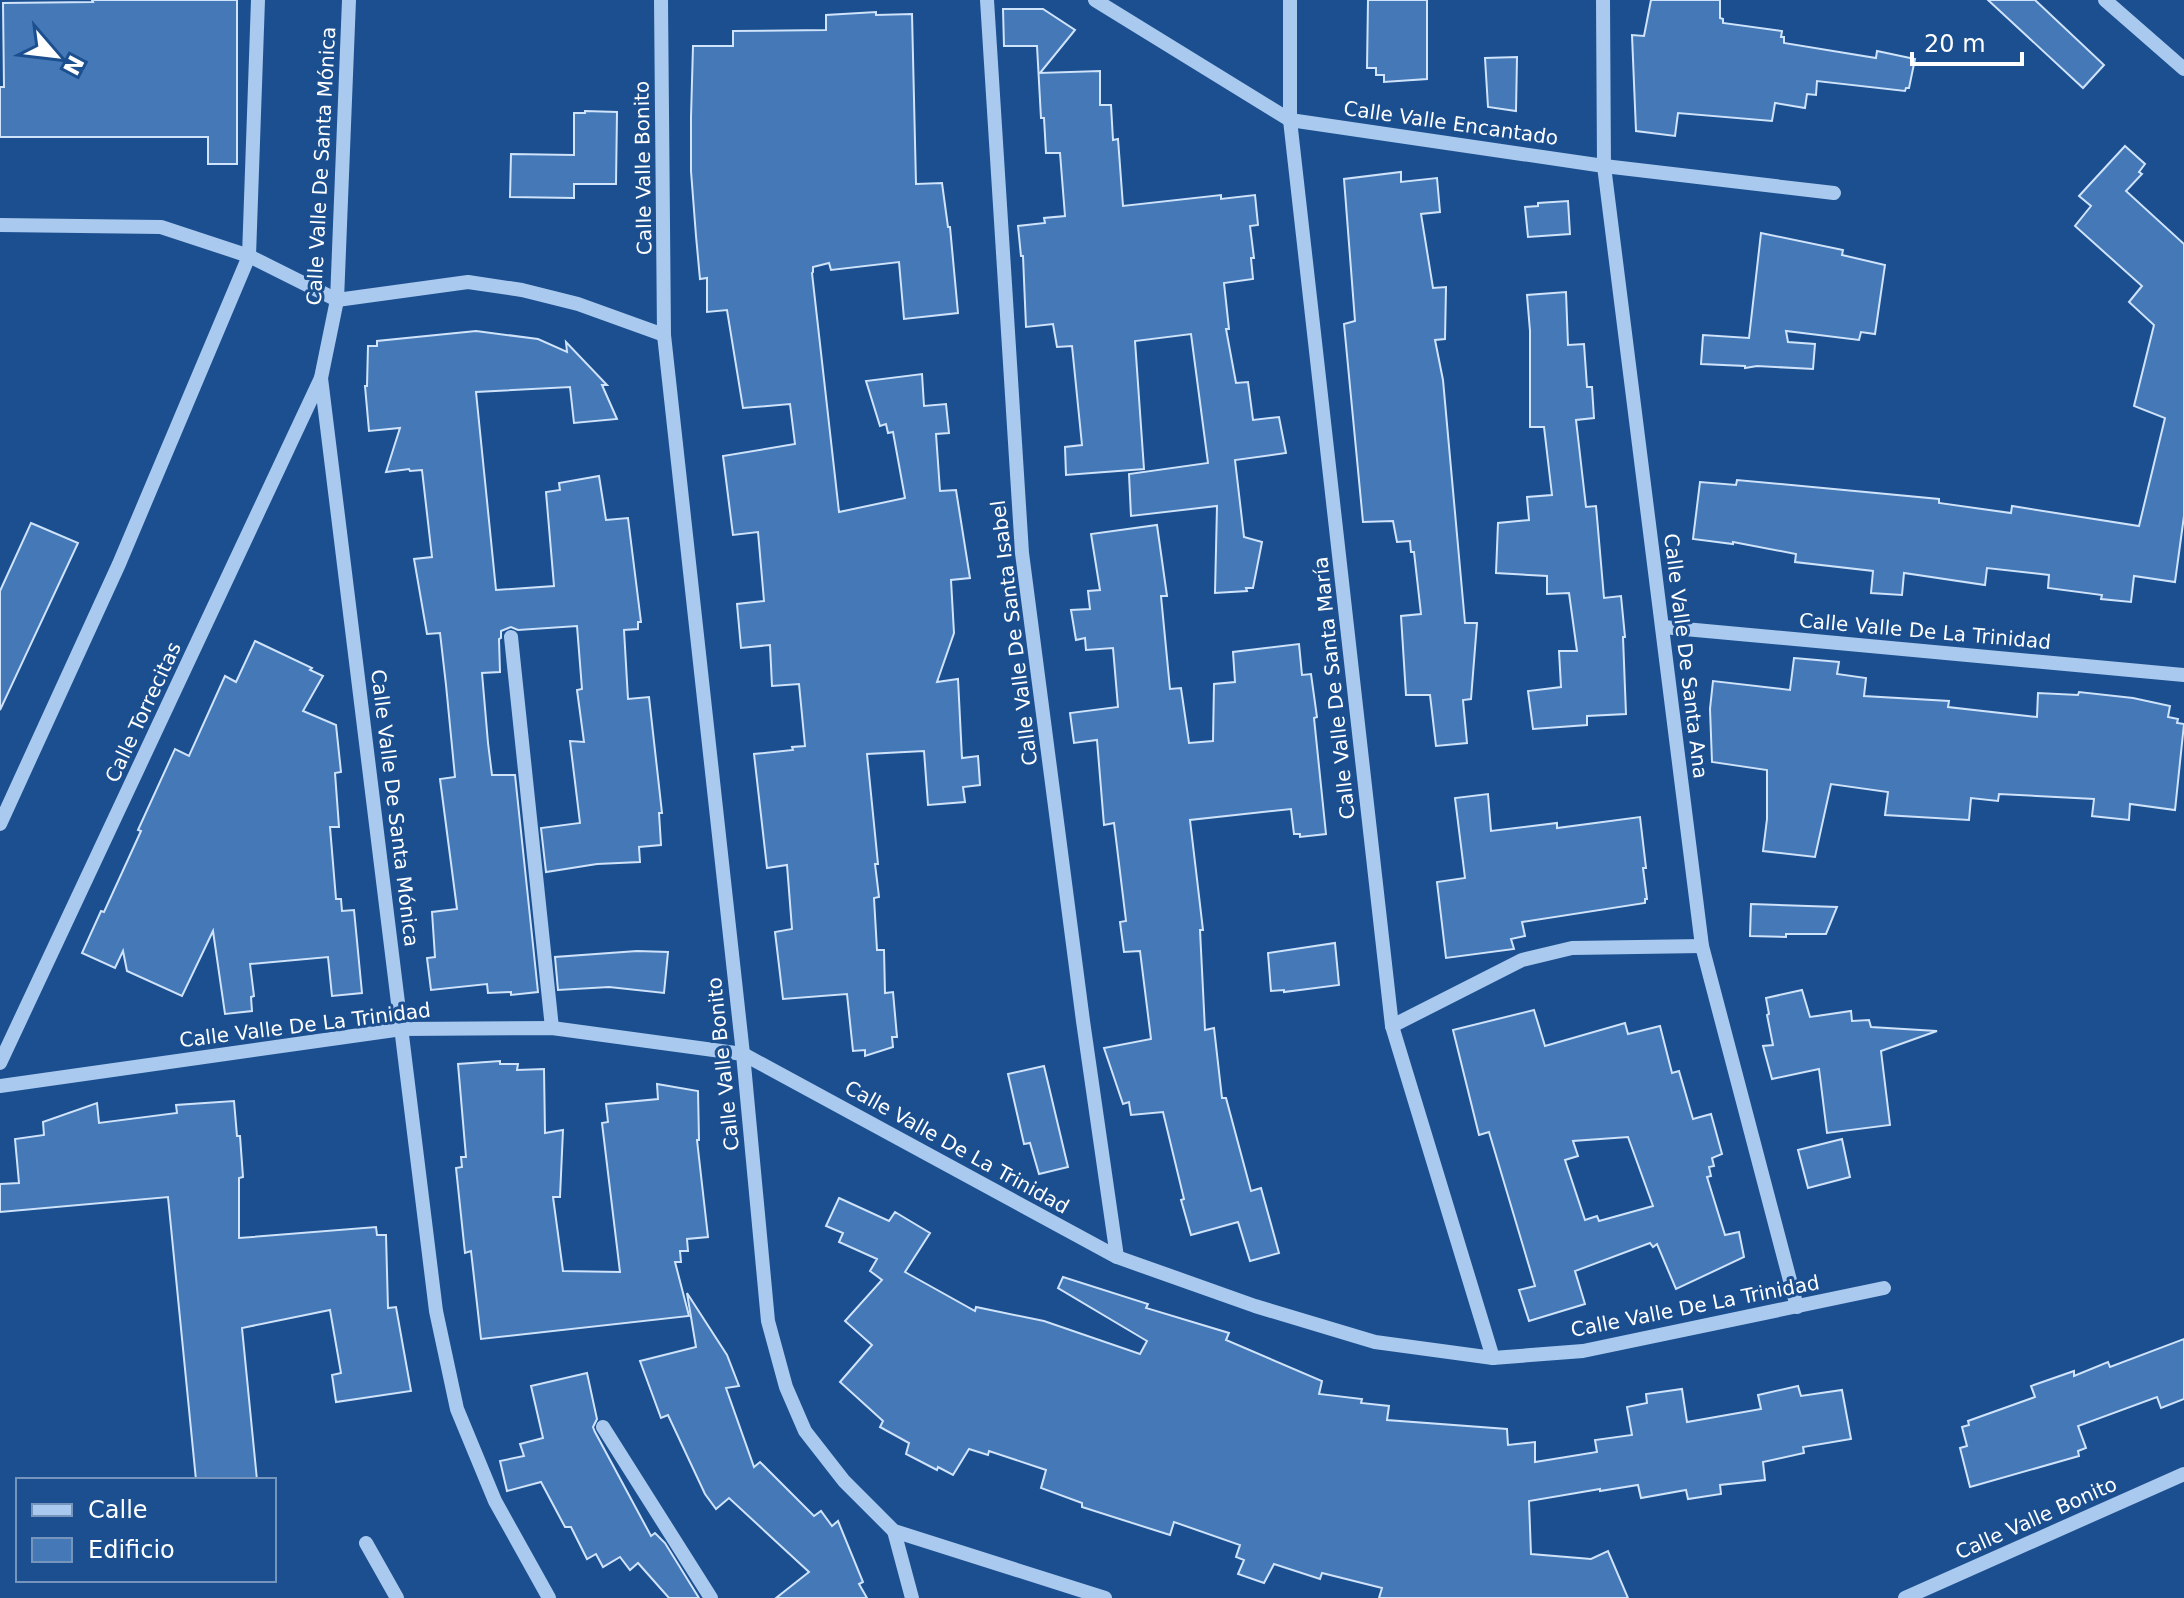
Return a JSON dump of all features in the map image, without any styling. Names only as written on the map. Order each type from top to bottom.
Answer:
[{"type":"street","points":[[0,824],[119,564],[249,256],[258,0]]},
{"type":"street","name":"Calle Valle De Santa Mónica","points":[[349,0],[337,300],[321,378],[436,1311],[457,1409],[495,1501],[549,1598]]},
{"type":"street","name":"Calle Valle Bonito","points":[[661,0],[664,335],[743,1054],[768,1321],[786,1387],[805,1431],[844,1481],[894,1531],[1105,1598]]},
{"type":"street","name":"Calle Valle De Santa Isabel","points":[[987,0],[1022,553],[1117,1257]]},
{"type":"street","name":"Calle Valle Encantado","points":[[1095,0],[1290,120],[1604,166],[1834,193]]},
{"type":"street","name":"Calle Valle De Santa María","points":[[1290,0],[1290,120],[1392,1026],[1493,1358]]},
{"type":"street","name":"Calle Valle De Santa Ana","points":[[1603,0],[1604,166],[1702,946],[1797,1307]]},
{"type":"street","points":[[2105,0],[2184,69]]},
{"type":"street","points":[[0,225],[161,227],[249,256],[337,300],[468,282],[522,290],[578,304],[664,335]]},
{"type":"street","name":"Calle Torrecitas","points":[[0,1063],[321,378]]},
{"type":"street","name":"Calle Valle De La Trinidad","points":[[1663,627],[2184,675]]},
{"type":"street","points":[[511,637],[552,1028]]},
{"type":"street","points":[[1392,1026],[1522,960],[1572,948],[1702,946]]},
{"type":"street","name":"Calle Valle De La Trinidad","points":[[0,1086],[402,1029],[552,1028],[743,1054],[1117,1257],[1255,1306],[1375,1342],[1493,1358],[1583,1351],[1884,1288]]},
{"type":"street","points":[[603,1427],[711,1598]]},
{"type":"street","name":"Calle Valle Bonito","points":[[1905,1598],[2184,1474]]},
{"type":"street","points":[[894,1531],[912,1598]]},
{"type":"street","points":[[366,1543],[397,1598]]},
{"type":"building","points":[[237,0],[237,164],[208,164],[208,137],[0,137],[0,87],[4,87],[3,3]]},
{"type":"building","points":[[1368,0],[1427,0],[1427,79],[1384,82],[1384,75],[1376,75],[1376,68],[1367,68]]},
{"type":"building","points":[[1651,0],[1720,0],[1723,23],[1782,31],[1784,43],[1876,58],[1877,51],[1915,59],[1909,88],[1905,91],[1817,81],[1816,95],[1807,94],[1805,108],[1775,103],[1772,121],[1678,113],[1675,136],[1636,131],[1632,35],[1644,36]]},
{"type":"building","points":[[1988,0],[2035,0],[2104,65],[2083,88]]},
{"type":"building","points":[[1003,9],[1043,9],[1075,30],[1040,73],[1100,71],[1100,105],[1111,105],[1113,140],[1118,139],[1123,206],[1221,195],[1221,199],[1255,195],[1258,225],[1250,226],[1253,279],[1224,283],[1229,329],[1226,329],[1236,383],[1248,382],[1253,420],[1279,417],[1286,453],[1235,460],[1244,537],[1262,542],[1253,588],[1246,588],[1247,591],[1215,593],[1217,506],[1131,516],[1129,474],[1208,463],[1191,334],[1135,341],[1144,469],[1066,475],[1065,447],[1082,445],[1072,346],[1057,347],[1053,324],[1026,327],[1023,256],[1018,226],[1045,223],[1044,218],[1065,216],[1060,153],[1046,153],[1037,46],[1004,46]]},
{"type":"building","points":[[876,12],[876,15],[912,14],[916,184],[942,183],[950,227],[958,313],[904,319],[899,262],[831,270],[829,263],[813,267],[839,512],[905,498],[893,432],[888,433],[886,424],[880,426],[866,381],[922,374],[924,406],[946,404],[949,433],[936,434],[940,491],[956,490],[970,578],[951,580],[954,633],[937,682],[958,679],[962,758],[978,756],[980,785],[963,787],[965,802],[928,805],[924,751],[867,754],[878,864],[875,864],[879,897],[874,898],[877,950],[884,950],[885,993],[893,992],[897,1037],[892,1037],[893,1047],[865,1056],[865,1050],[853,1051],[847,994],[783,999],[775,932],[792,929],[787,865],[767,868],[754,754],[805,746],[799,684],[772,686],[770,645],[741,648],[737,604],[764,601],[758,532],[733,535],[723,456],[795,444],[790,404],[743,408],[727,310],[707,312],[707,278],[700,279],[696,236],[691,117],[693,46],[733,46],[733,31],[826,30],[826,15]]},
{"type":"building","points":[[1517,57],[1516,111],[1488,107],[1485,58]]},
{"type":"building","points":[[617,112],[616,184],[574,184],[574,198],[510,197],[511,154],[574,155],[574,113]]},
{"type":"building","points":[[2125,146],[2145,164],[2139,172],[2142,174],[2126,191],[2184,244],[2184,516],[2175,582],[2134,576],[2131,602],[2048,588],[2049,575],[1987,568],[1985,585],[1904,573],[1902,595],[1871,593],[1873,571],[1795,562],[1796,554],[1733,542],[1693,539],[1700,482],[1736,485],[1737,480],[1939,499],[1939,503],[2011,513],[2012,506],[2139,526],[2165,418],[2134,406],[2154,325],[2129,302],[2142,286],[2075,226],[2091,206],[2079,196]]},
{"type":"building","points":[[1401,172],[1401,182],[1437,178],[1440,212],[1421,214],[1433,288],[1446,287],[1445,339],[1435,340],[1443,380],[1465,623],[1477,623],[1471,699],[1463,700],[1467,743],[1436,746],[1430,695],[1406,695],[1401,616],[1421,614],[1414,552],[1411,552],[1410,541],[1397,542],[1393,521],[1363,522],[1344,324],[1355,321],[1344,179]]},
{"type":"building","points":[[1568,201],[1570,234],[1528,237],[1525,207]]},
{"type":"building","points":[[1761,233],[1843,250],[1842,255],[1885,265],[1875,334],[1861,332],[1859,340],[1786,331],[1788,342],[1815,344],[1813,369],[1701,364],[1703,335],[1749,338]]},
{"type":"building","points":[[1566,292],[1568,345],[1584,344],[1587,387],[1592,387],[1594,418],[1576,420],[1586,507],[1596,506],[1604,598],[1621,596],[1626,714],[1587,716],[1587,725],[1533,729],[1528,691],[1561,687],[1559,651],[1577,651],[1569,593],[1547,594],[1547,576],[1496,573],[1498,523],[1529,520],[1527,497],[1552,495],[1544,427],[1530,427],[1527,295]]},
{"type":"building","points":[[476,331],[538,339],[567,352],[566,342],[607,385],[602,385],[617,419],[574,423],[570,387],[476,392],[496,590],[554,586],[546,492],[560,490],[559,483],[599,476],[606,520],[628,518],[641,622],[638,622],[638,629],[624,630],[628,699],[649,697],[662,813],[659,813],[661,845],[639,847],[640,862],[597,864],[546,872],[541,828],[580,823],[570,741],[584,742],[577,690],[582,689],[577,626],[518,630],[511,627],[501,631],[500,672],[482,673],[488,743],[492,775],[515,775],[538,992],[511,995],[511,992],[488,993],[487,984],[431,990],[427,958],[435,957],[432,912],[457,909],[440,779],[455,777],[446,685],[440,633],[427,634],[414,559],[432,557],[422,470],[386,472],[400,428],[369,431],[365,386],[368,346],[377,346],[377,341]]},
{"type":"building","points":[[31,523],[78,543],[0,710],[0,591]]},
{"type":"building","points":[[1157,525],[1167,596],[1161,596],[1170,689],[1181,688],[1189,743],[1213,741],[1214,684],[1235,682],[1233,652],[1299,644],[1302,675],[1311,674],[1317,717],[1314,718],[1326,834],[1300,837],[1300,834],[1294,834],[1291,809],[1190,820],[1203,930],[1200,930],[1205,1030],[1214,1028],[1222,1098],[1226,1098],[1251,1191],[1261,1188],[1279,1253],[1250,1261],[1238,1222],[1191,1235],[1163,1112],[1131,1115],[1129,1102],[1123,1104],[1104,1048],[1151,1039],[1140,951],[1124,952],[1120,922],[1126,921],[1114,823],[1104,825],[1097,740],[1074,743],[1070,713],[1118,707],[1113,648],[1086,650],[1085,638],[1076,640],[1071,610],[1090,609],[1088,591],[1100,590],[1091,534]]},
{"type":"building","points":[[255,641],[323,676],[303,711],[336,725],[341,772],[335,773],[339,827],[330,827],[336,899],[341,899],[342,911],[354,910],[362,993],[332,996],[328,957],[250,964],[254,996],[251,997],[252,1011],[225,1014],[213,931],[182,996],[127,971],[123,951],[115,968],[82,953],[141,831],[138,830],[175,749],[189,756],[225,676],[236,682]]},
{"type":"building","points":[[1794,658],[1839,662],[1837,674],[1866,678],[1864,696],[1949,701],[1948,707],[2037,717],[2038,693],[2078,695],[2079,692],[2170,706],[2168,717],[2184,724],[2175,810],[2130,804],[2129,820],[2092,816],[2094,799],[1999,794],[1998,801],[1971,798],[1969,820],[1885,815],[1888,792],[1831,784],[1815,857],[1763,851],[1767,819],[1767,770],[1712,762],[1710,709],[1713,681],[1790,690]]},
{"type":"building","points":[[1488,794],[1491,831],[1557,823],[1557,828],[1640,817],[1646,868],[1643,868],[1645,903],[1522,922],[1525,936],[1511,939],[1514,949],[1446,958],[1437,882],[1465,878],[1455,798]]},
{"type":"building","points":[[1751,904],[1837,907],[1826,934],[1750,936]]},
{"type":"building","points":[[1335,943],[1339,985],[1271,991],[1268,953]]},
{"type":"building","points":[[668,952],[664,993],[609,987],[558,990],[555,957]]},
{"type":"building","points":[[1802,990],[1810,1017],[1851,1011],[1852,1021],[1869,1020],[1871,1027],[1937,1031],[1881,1051],[1890,1125],[1827,1133],[1819,1069],[1772,1079],[1763,1046],[1773,1045],[1766,998]]},
{"type":"building","points":[[1534,1010],[1545,1046],[1625,1023],[1628,1034],[1660,1026],[1672,1073],[1679,1071],[1693,1119],[1711,1114],[1722,1154],[1712,1158],[1714,1166],[1709,1167],[1711,1176],[1707,1177],[1725,1235],[1739,1232],[1744,1257],[1676,1289],[1657,1244],[1653,1247],[1650,1243],[1575,1271],[1585,1304],[1529,1321],[1519,1290],[1535,1286],[1489,1132],[1479,1135],[1453,1030]],"holes":[[[1628,1137],[1653,1206],[1599,1221],[1597,1216],[1585,1220],[1565,1160],[1578,1156],[1573,1141]]]},
{"type":"building","points":[[500,1061],[500,1064],[518,1064],[517,1070],[544,1069],[545,1133],[563,1130],[560,1197],[553,1197],[563,1271],[620,1272],[602,1123],[608,1122],[606,1104],[658,1099],[657,1084],[698,1091],[697,1140],[708,1237],[687,1239],[688,1251],[680,1251],[681,1262],[675,1262],[689,1316],[481,1339],[471,1251],[465,1253],[456,1168],[462,1167],[461,1157],[466,1157],[458,1064]]},
{"type":"building","points":[[1044,1066],[1068,1167],[1039,1174],[1030,1143],[1024,1144],[1008,1074]]},
{"type":"building","points":[[234,1101],[243,1177],[239,1178],[239,1238],[376,1227],[377,1235],[386,1235],[388,1308],[396,1307],[411,1391],[336,1402],[332,1375],[341,1373],[330,1310],[242,1328],[257,1478],[196,1478],[168,1197],[0,1212],[0,1184],[19,1183],[15,1139],[44,1135],[43,1122],[97,1103],[99,1123],[177,1113],[176,1105]]},
{"type":"building","points":[[1842,1139],[1850,1177],[1808,1188],[1798,1150]]},
{"type":"building","points":[[839,1198],[889,1221],[895,1212],[930,1233],[905,1272],[975,1311],[976,1307],[1044,1321],[1140,1354],[1147,1341],[1058,1288],[1063,1277],[1148,1304],[1146,1308],[1229,1333],[1226,1340],[1322,1381],[1319,1394],[1389,1406],[1387,1420],[1507,1429],[1508,1445],[1535,1442],[1535,1462],[1597,1452],[1595,1440],[1632,1435],[1627,1407],[1647,1403],[1646,1394],[1682,1389],[1687,1422],[1761,1409],[1758,1395],[1798,1386],[1801,1396],[1842,1390],[1851,1439],[1803,1447],[1804,1453],[1763,1462],[1765,1480],[1720,1485],[1721,1494],[1688,1499],[1686,1490],[1641,1498],[1638,1485],[1529,1501],[1531,1554],[1591,1559],[1608,1551],[1628,1598],[1379,1598],[1382,1588],[1322,1573],[1320,1579],[1274,1564],[1264,1583],[1238,1574],[1244,1560],[1236,1557],[1240,1545],[1174,1522],[1170,1535],[1082,1507],[1082,1503],[1041,1488],[1046,1470],[989,1451],[988,1455],[969,1449],[953,1475],[906,1454],[909,1443],[880,1427],[883,1421],[840,1382],[872,1345],[845,1321],[882,1280],[870,1271],[877,1259],[839,1242],[843,1233],[826,1226]]},
{"type":"building","points":[[687,1293],[727,1355],[739,1386],[726,1388],[754,1467],[760,1462],[814,1516],[821,1511],[832,1526],[838,1521],[863,1582],[859,1584],[867,1598],[776,1598],[809,1572],[729,1498],[716,1509],[705,1494],[668,1415],[661,1418],[640,1361],[696,1347]]},
{"type":"building","points":[[2184,1339],[2184,1399],[2161,1408],[2157,1397],[2078,1426],[2086,1448],[2078,1451],[2079,1456],[1970,1487],[1960,1448],[1967,1446],[1962,1427],[1969,1425],[1968,1421],[2035,1397],[2031,1386],[2074,1371],[2074,1376],[2108,1362],[2110,1367]]},
{"type":"building","points":[[587,1373],[597,1419],[593,1427],[595,1432],[651,1536],[655,1533],[665,1543],[699,1598],[669,1598],[638,1563],[630,1570],[620,1557],[603,1567],[596,1554],[587,1559],[571,1527],[565,1527],[541,1482],[507,1491],[500,1461],[524,1456],[520,1444],[543,1438],[531,1386]]}]
